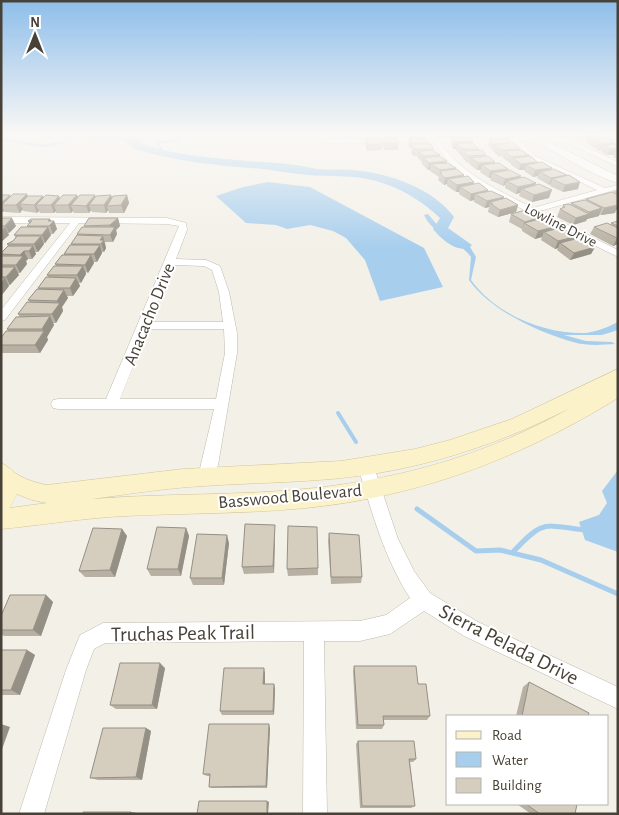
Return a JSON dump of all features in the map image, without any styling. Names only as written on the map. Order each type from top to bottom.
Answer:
[{"type":"main road","name":"Basswood Boulevard","points":[[5,517],[98,508],[295,499],[343,494],[447,471],[524,442],[582,403],[618,374]]},
{"type":"main road","name":"Basswood Boulevard","points":[[4,476],[32,491],[48,494],[206,477],[319,472],[366,467],[418,456],[484,438],[618,389]]},
{"type":"main road","points":[[4,476],[7,492],[5,517]]},
{"type":"street","name":"Lowline Drive","points":[[464,172],[532,211],[618,254]]},
{"type":"street","points":[[565,172],[605,191]]},
{"type":"street","points":[[587,172],[618,187]]},
{"type":"street","points":[[601,172],[618,180]]},
{"type":"street","points":[[532,211],[618,187]]},
{"type":"street","points":[[1,220],[167,221],[181,223]]},
{"type":"street","points":[[1,318],[76,220]]},
{"type":"street","name":"Anacacho Drive","points":[[111,404],[183,230],[181,223]]},
{"type":"street","points":[[170,262],[206,263],[216,268],[224,292],[231,334],[231,353],[210,465],[206,477]]},
{"type":"street","points":[[144,326],[228,325]]},
{"type":"street","points":[[58,404],[221,404]]},
{"type":"street","name":"Sierra Pelada Drive","points":[[366,467],[390,541],[407,577],[423,600],[471,629],[618,698]]},
{"type":"street","name":"Truchas Peak Trail","points":[[31,814],[76,670],[87,642],[103,633],[360,631],[390,624],[423,600]]},
{"type":"street","points":[[314,632],[315,814]]},
{"type":"water","points":[[285,172],[314,172],[307,173]]},
{"type":"water","points":[[268,182],[310,187],[424,248],[443,287],[380,301],[365,260],[346,238],[333,231],[310,225],[287,229],[276,225],[246,223],[216,196],[243,187]]},
{"type":"water","points":[[428,214],[439,227],[470,247],[476,257],[471,280],[493,303],[522,320],[553,330],[585,333],[593,332],[618,322],[618,330],[602,335],[564,335],[586,341],[612,342],[615,344],[588,345],[559,338],[530,326],[502,310],[489,301],[469,280],[471,257],[460,246],[433,228],[424,215]]},
{"type":"water","points":[[618,470],[618,552],[585,540],[579,522],[599,515],[607,503],[602,491]]},
{"type":"building","points":[[461,172],[464,175],[445,178],[440,173]]},
{"type":"building","points":[[514,172],[521,176],[505,179],[492,173]]},
{"type":"building","points":[[540,172],[561,172],[567,175],[551,178]]},
{"type":"building","points":[[569,175],[580,182],[565,185],[552,179]]},
{"type":"building","points":[[468,176],[474,182],[457,185],[448,179]]},
{"type":"building","points":[[524,177],[536,183],[518,187],[507,181]]},
{"type":"building","points":[[479,183],[488,190],[471,194],[460,187]]},
{"type":"building","points":[[539,184],[552,190],[534,195],[522,189]]},
{"type":"building","points":[[491,191],[504,197],[487,201],[475,194]]},
{"type":"building","points":[[612,192],[618,195],[618,205],[604,208],[586,199]]},
{"type":"building","points":[[13,194],[27,194],[16,205],[2,205]]},
{"type":"building","points":[[1,195],[10,195],[1,203]]},
{"type":"building","points":[[46,195],[59,196],[51,205],[36,205]]},
{"type":"building","points":[[63,195],[77,195],[68,205],[54,205]]},
{"type":"building","points":[[80,195],[95,195],[86,206],[71,205]]},
{"type":"building","points":[[111,195],[104,205],[89,205],[96,196]]},
{"type":"building","points":[[127,195],[121,205],[107,206],[113,196]]},
{"type":"building","points":[[28,196],[43,196],[34,205],[20,204]]},
{"type":"building","points":[[506,198],[518,205],[500,210],[490,202]]},
{"type":"building","points":[[585,200],[602,208],[589,212],[571,203]]},
{"type":"building","points":[[569,204],[589,214],[576,218],[560,209],[565,207],[563,205]]},
{"type":"building","points":[[526,210],[541,217],[525,222],[511,214]]},
{"type":"building","points":[[1,218],[12,218],[5,226],[1,226]]},
{"type":"building","points":[[89,218],[118,218],[110,225],[84,226]]},
{"type":"building","points":[[544,218],[558,226],[538,231],[524,223]]},
{"type":"building","points":[[31,219],[50,219],[48,221],[54,221],[49,226],[27,226],[32,221],[28,221]]},
{"type":"building","points":[[618,221],[618,226],[611,223]]},
{"type":"building","points":[[607,223],[618,228],[618,238],[594,227]]},
{"type":"building","points":[[21,227],[48,227],[42,235],[14,235]]},
{"type":"building","points":[[82,227],[115,227],[110,235],[77,234]]},
{"type":"building","points":[[560,228],[578,236],[558,241],[544,232]]},
{"type":"building","points":[[77,235],[103,236],[100,240],[104,240],[101,244],[71,244]]},
{"type":"building","points":[[17,236],[41,236],[34,244],[7,244]]},
{"type":"building","points":[[579,238],[595,247],[574,253],[560,243]]},
{"type":"building","points":[[70,245],[100,245],[94,254],[64,254]]},
{"type":"building","points":[[8,246],[33,246],[29,251],[24,251],[20,255],[1,254]]},
{"type":"building","points":[[62,255],[91,255],[85,265],[55,264]]},
{"type":"building","points":[[1,256],[23,256],[16,265],[1,265]]},
{"type":"building","points":[[54,266],[83,266],[77,275],[47,275]]},
{"type":"building","points":[[1,267],[15,267],[6,277],[1,277]]},
{"type":"building","points":[[46,277],[76,278],[70,288],[38,288]]},
{"type":"building","points":[[37,289],[64,290],[57,301],[28,300]]},
{"type":"building","points":[[27,302],[60,303],[52,314],[18,314]]},
{"type":"building","points":[[50,316],[42,329],[7,329],[16,317]]},
{"type":"building","points":[[6,331],[44,331],[35,345],[1,345],[1,338]]},
{"type":"building","points":[[245,524],[275,525],[273,566],[242,567]]},
{"type":"building","points":[[288,526],[317,527],[318,568],[287,569]]},
{"type":"building","points":[[157,527],[186,528],[178,569],[147,569]]},
{"type":"building","points":[[93,528],[122,529],[110,570],[79,571]]},
{"type":"building","points":[[329,533],[359,535],[362,577],[331,577]]},
{"type":"building","points":[[197,534],[227,535],[222,578],[190,578]]},
{"type":"building","points":[[10,595],[46,595],[33,630],[1,630],[1,616]]},
{"type":"building","points":[[1,650],[27,650],[11,690],[1,690]]},
{"type":"building","points":[[120,663],[160,663],[152,705],[110,705]]},
{"type":"building","points":[[354,666],[416,666],[418,684],[426,684],[430,716],[383,716],[384,725],[358,725]]},
{"type":"building","points":[[224,668],[264,668],[263,684],[274,684],[273,711],[220,711]]},
{"type":"building","points":[[529,682],[589,713],[588,715],[522,715]]},
{"type":"building","points":[[209,724],[269,724],[266,786],[209,787],[210,774],[203,774]]},
{"type":"building","points":[[103,728],[146,728],[136,777],[90,778]]},
{"type":"building","points":[[358,741],[414,741],[416,759],[409,759],[415,806],[362,806]]},
{"type":"building","points":[[199,801],[267,801],[267,814],[197,814]]},
{"type":"building","points":[[527,805],[577,805],[575,814],[540,814]]},
{"type":"building","points":[[83,812],[131,812],[130,814],[83,814]]},
{"type":"waterway","points":[[309,172],[358,174],[382,179],[406,188],[428,201],[447,217],[440,229],[453,240],[464,245]]},
{"type":"waterway","points":[[338,413],[356,442]]},
{"type":"waterway","points":[[417,509],[476,551],[500,550],[512,553]]},
{"type":"waterway","points":[[512,553],[531,534],[544,527],[552,526],[586,530]]},
{"type":"waterway","points":[[512,553],[541,560],[618,594]]}]
